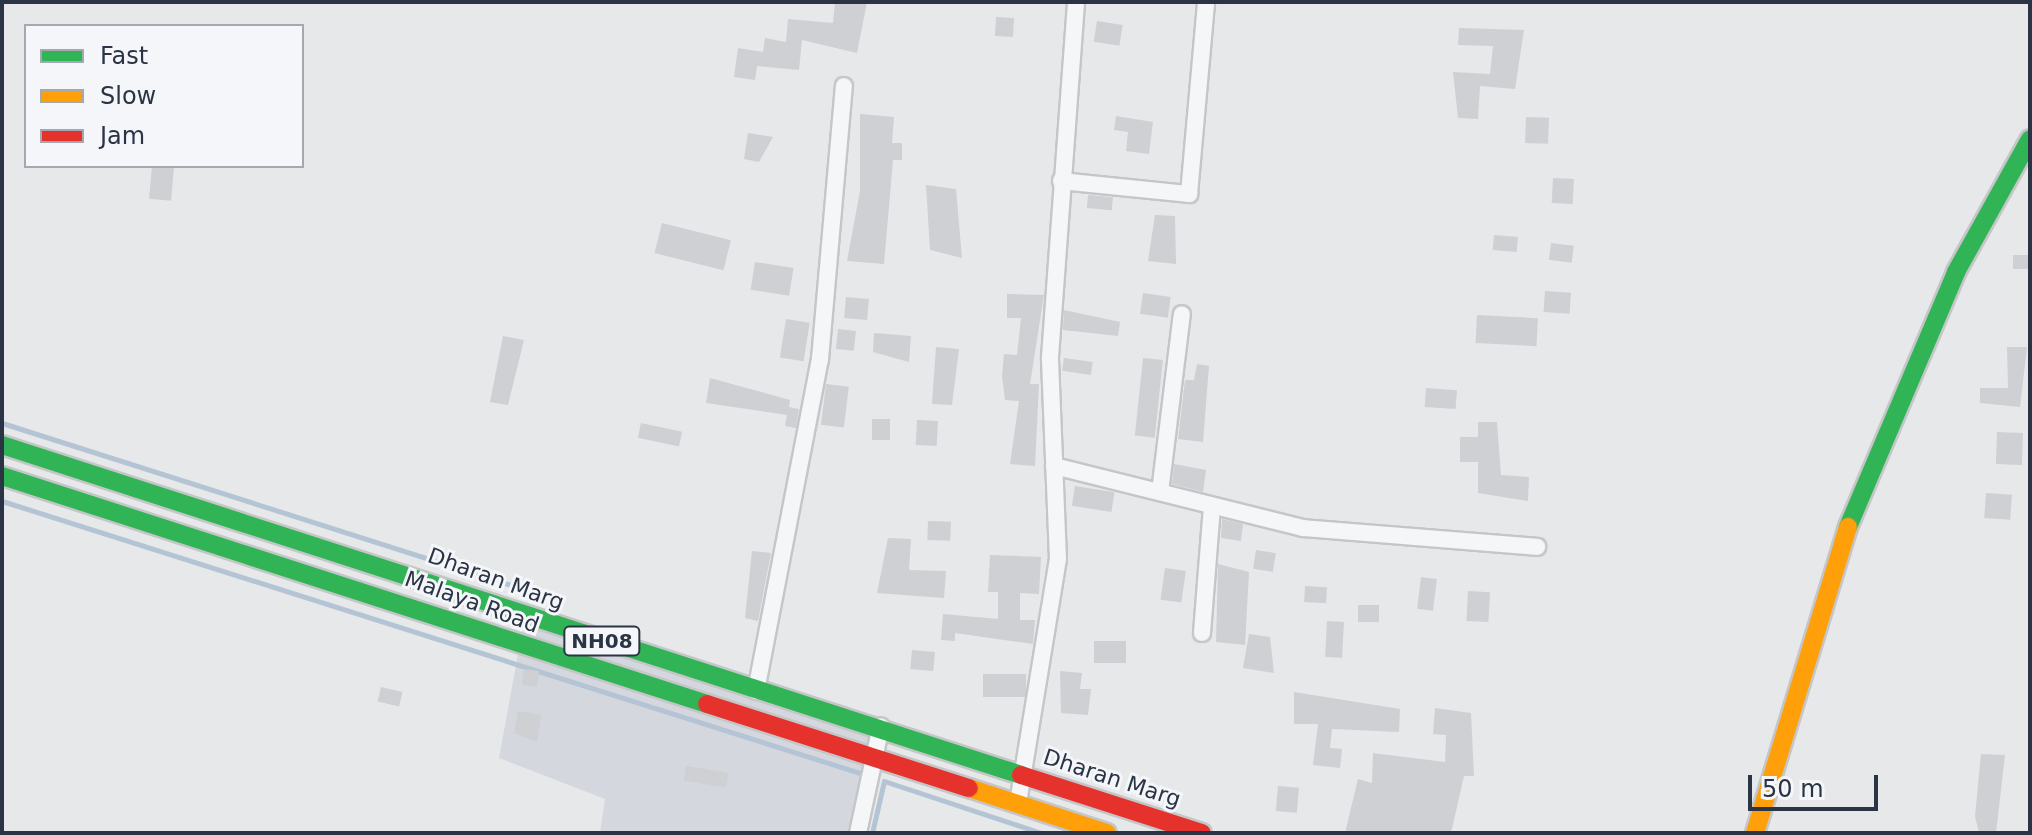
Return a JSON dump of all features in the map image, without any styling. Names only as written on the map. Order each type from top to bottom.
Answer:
[{"type":"main road","points":[[1755,833],[1842,543],[1888,421],[1956,272],[2030,139]]},
{"type":"main road","name":"Dharan Marg","points":[[2,445],[756,691],[881,726],[1202,833]]},
{"type":"main road","name":"Malaya Road","points":[[2,476],[1107,833]]},
{"type":"street","points":[[1018,803],[1058,559],[1050,357],[1076,2]]},
{"type":"street","points":[[1061,181],[1189,194],[1206,2]]},
{"type":"street","points":[[756,691],[820,359],[844,86]]},
{"type":"street","points":[[1160,492],[1182,314]]},
{"type":"street","points":[[1054,466],[1303,528],[1537,547]]},
{"type":"street","points":[[1202,633],[1212,507]]},
{"type":"street","points":[[858,833],[881,726]]},
{"type":"shaded area","points":[[525,616],[881,726],[858,833],[600,833],[605,799],[499,758]]},
{"type":"building","points":[[835,2],[867,2],[857,53],[802,40],[799,70],[757,66],[755,80],[734,77],[738,48],[763,52],[765,38],[786,42],[788,19],[833,23]]},
{"type":"building","points":[[996,17],[1014,18],[1013,37],[995,36]]},
{"type":"building","points":[[1097,21],[1123,25],[1119,46],[1094,42]]},
{"type":"building","points":[[1459,28],[1524,30],[1515,89],[1480,86],[1478,119],[1458,118],[1453,72],[1490,74],[1493,46],[1458,45]]},
{"type":"building","points":[[860,114],[894,117],[892,143],[902,143],[902,160],[893,160],[884,264],[847,261],[860,191]]},
{"type":"building","points":[[1116,116],[1153,122],[1149,154],[1126,151],[1128,132],[1114,130]]},
{"type":"building","points":[[1526,117],[1549,118],[1548,144],[1525,143]]},
{"type":"building","points":[[748,133],[773,137],[759,162],[744,159]]},
{"type":"building","points":[[152,168],[174,168],[171,201],[149,199]]},
{"type":"building","points":[[1553,178],[1574,179],[1573,204],[1552,203]]},
{"type":"building","points":[[926,185],[956,189],[962,258],[930,250]]},
{"type":"building","points":[[1088,195],[1113,197],[1112,210],[1087,208]]},
{"type":"building","points":[[1155,215],[1175,216],[1176,264],[1148,261]]},
{"type":"building","points":[[662,223],[731,240],[723,270],[655,253]]},
{"type":"building","points":[[1494,235],[1518,237],[1517,252],[1493,250]]},
{"type":"building","points":[[1551,243],[1574,246],[1572,263],[1549,260]]},
{"type":"building","points":[[2013,255],[2028,255],[2028,269],[2013,269]]},
{"type":"building","points":[[755,262],[794,268],[789,296],[751,290]]},
{"type":"building","points":[[1545,291],[1571,293],[1569,314],[1544,312]]},
{"type":"building","points":[[1143,293],[1171,297],[1168,318],[1140,314]]},
{"type":"building","points":[[1007,294],[1044,295],[1030,384],[1039,384],[1035,466],[1010,464],[1019,401],[1005,400],[1002,376],[1004,354],[1017,355],[1021,318],[1007,318]]},
{"type":"building","points":[[846,297],[869,299],[867,320],[844,318]]},
{"type":"building","points":[[1064,310],[1120,322],[1118,336],[1063,330]]},
{"type":"building","points":[[1477,315],[1538,318],[1536,346],[1476,343]]},
{"type":"building","points":[[786,319],[810,323],[804,361],[780,358]]},
{"type":"building","points":[[838,329],[856,331],[854,351],[836,349]]},
{"type":"building","points":[[874,333],[911,336],[909,362],[873,352]]},
{"type":"building","points":[[503,336],[524,340],[508,405],[490,402]]},
{"type":"building","points":[[936,347],[959,349],[952,405],[932,404]]},
{"type":"building","points":[[2007,347],[2027,347],[2020,407],[1980,403],[1980,388],[2008,388]]},
{"type":"building","points":[[1064,358],[1093,362],[1091,375],[1062,371]]},
{"type":"building","points":[[1143,358],[1163,360],[1155,438],[1135,436]]},
{"type":"building","points":[[1197,364],[1209,366],[1203,442],[1178,439],[1185,380],[1194,380]]},
{"type":"building","points":[[710,378],[790,400],[789,407],[799,409],[796,428],[785,426],[787,415],[706,403]]},
{"type":"building","points":[[826,384],[849,387],[844,427],[821,425]]},
{"type":"building","points":[[1426,388],[1457,390],[1456,409],[1425,407]]},
{"type":"building","points":[[872,419],[890,419],[890,440],[872,440]]},
{"type":"building","points":[[917,420],[938,421],[937,446],[916,445]]},
{"type":"building","points":[[1478,422],[1497,422],[1501,475],[1529,477],[1528,501],[1478,493],[1478,462],[1460,462],[1460,437],[1478,437]]},
{"type":"building","points":[[641,423],[682,432],[679,446],[638,438]]},
{"type":"building","points":[[1997,432],[2023,433],[2022,465],[1996,464]]},
{"type":"building","points":[[1174,464],[1206,470],[1203,492],[1172,484]]},
{"type":"building","points":[[1075,486],[1115,492],[1111,512],[1072,506]]},
{"type":"building","points":[[1986,493],[2012,495],[2010,520],[1984,518]]},
{"type":"building","points":[[1222,519],[1243,524],[1241,541],[1221,538]]},
{"type":"building","points":[[928,521],[951,522],[950,541],[927,540]]},
{"type":"building","points":[[888,538],[911,539],[909,570],[946,571],[944,598],[877,593]]},
{"type":"building","points":[[1256,550],[1276,553],[1273,572],[1253,569]]},
{"type":"building","points":[[752,551],[771,553],[758,621],[745,618]]},
{"type":"building","points":[[990,555],[1041,557],[1039,594],[1020,593],[1020,620],[1035,620],[1033,644],[955,633],[955,641],[941,640],[943,614],[998,619],[998,592],[988,592]]},
{"type":"building","points":[[1218,564],[1249,572],[1245,645],[1216,642]]},
{"type":"building","points":[[1165,568],[1186,571],[1181,603],[1161,600]]},
{"type":"building","points":[[1421,577],[1437,579],[1433,611],[1417,609]]},
{"type":"building","points":[[1305,586],[1327,587],[1326,603],[1304,602]]},
{"type":"building","points":[[1468,591],[1490,592],[1488,622],[1466,621]]},
{"type":"building","points":[[1358,605],[1379,605],[1379,622],[1358,622]]},
{"type":"building","points":[[1327,621],[1344,622],[1342,658],[1325,657]]},
{"type":"building","points":[[1249,634],[1270,637],[1274,673],[1243,668]]},
{"type":"building","points":[[1094,641],[1126,641],[1126,663],[1094,663]]},
{"type":"building","points":[[912,650],[935,652],[933,671],[910,669]]},
{"type":"building","points":[[524,669],[539,671],[537,687],[522,685]]},
{"type":"building","points":[[1060,671],[1082,673],[1080,689],[1091,689],[1088,715],[1061,713]]},
{"type":"building","points":[[983,674],[1026,674],[1026,697],[983,697]]},
{"type":"building","points":[[381,687],[402,692],[399,707],[378,702]]},
{"type":"building","points":[[1294,692],[1400,709],[1399,732],[1332,729],[1330,748],[1342,749],[1340,768],[1313,765],[1318,724],[1294,724]]},
{"type":"building","points":[[1435,708],[1471,713],[1474,776],[1464,776],[1451,833],[1345,833],[1358,779],[1372,783],[1373,753],[1445,762],[1446,735],[1433,734]]},
{"type":"building","points":[[518,711],[541,715],[537,742],[514,733]]},
{"type":"building","points":[[1981,754],[2005,755],[1996,833],[1979,833],[1975,816]]},
{"type":"building","points":[[686,766],[728,773],[726,788],[684,781]]},
{"type":"building","points":[[1278,786],[1299,788],[1297,813],[1276,811]]},
{"type":"waterway","points":[[2,423],[514,586]]},
{"type":"waterway","points":[[2,501],[863,774]]},
{"type":"waterway","points":[[872,833],[884,781],[1041,833]]},
{"type":"traffic: fast","points":[[1848,527],[1956,272],[2030,139]]},
{"type":"traffic: fast","points":[[2,445],[1021,775]]},
{"type":"traffic: fast","points":[[2,476],[707,704]]},
{"type":"traffic: slow","points":[[1755,833],[1848,527]]},
{"type":"traffic: slow","points":[[969,788],[1107,833]]},
{"type":"traffic: jam","points":[[707,704],[969,788]]},
{"type":"traffic: jam","points":[[1021,775],[1202,833]]}]
